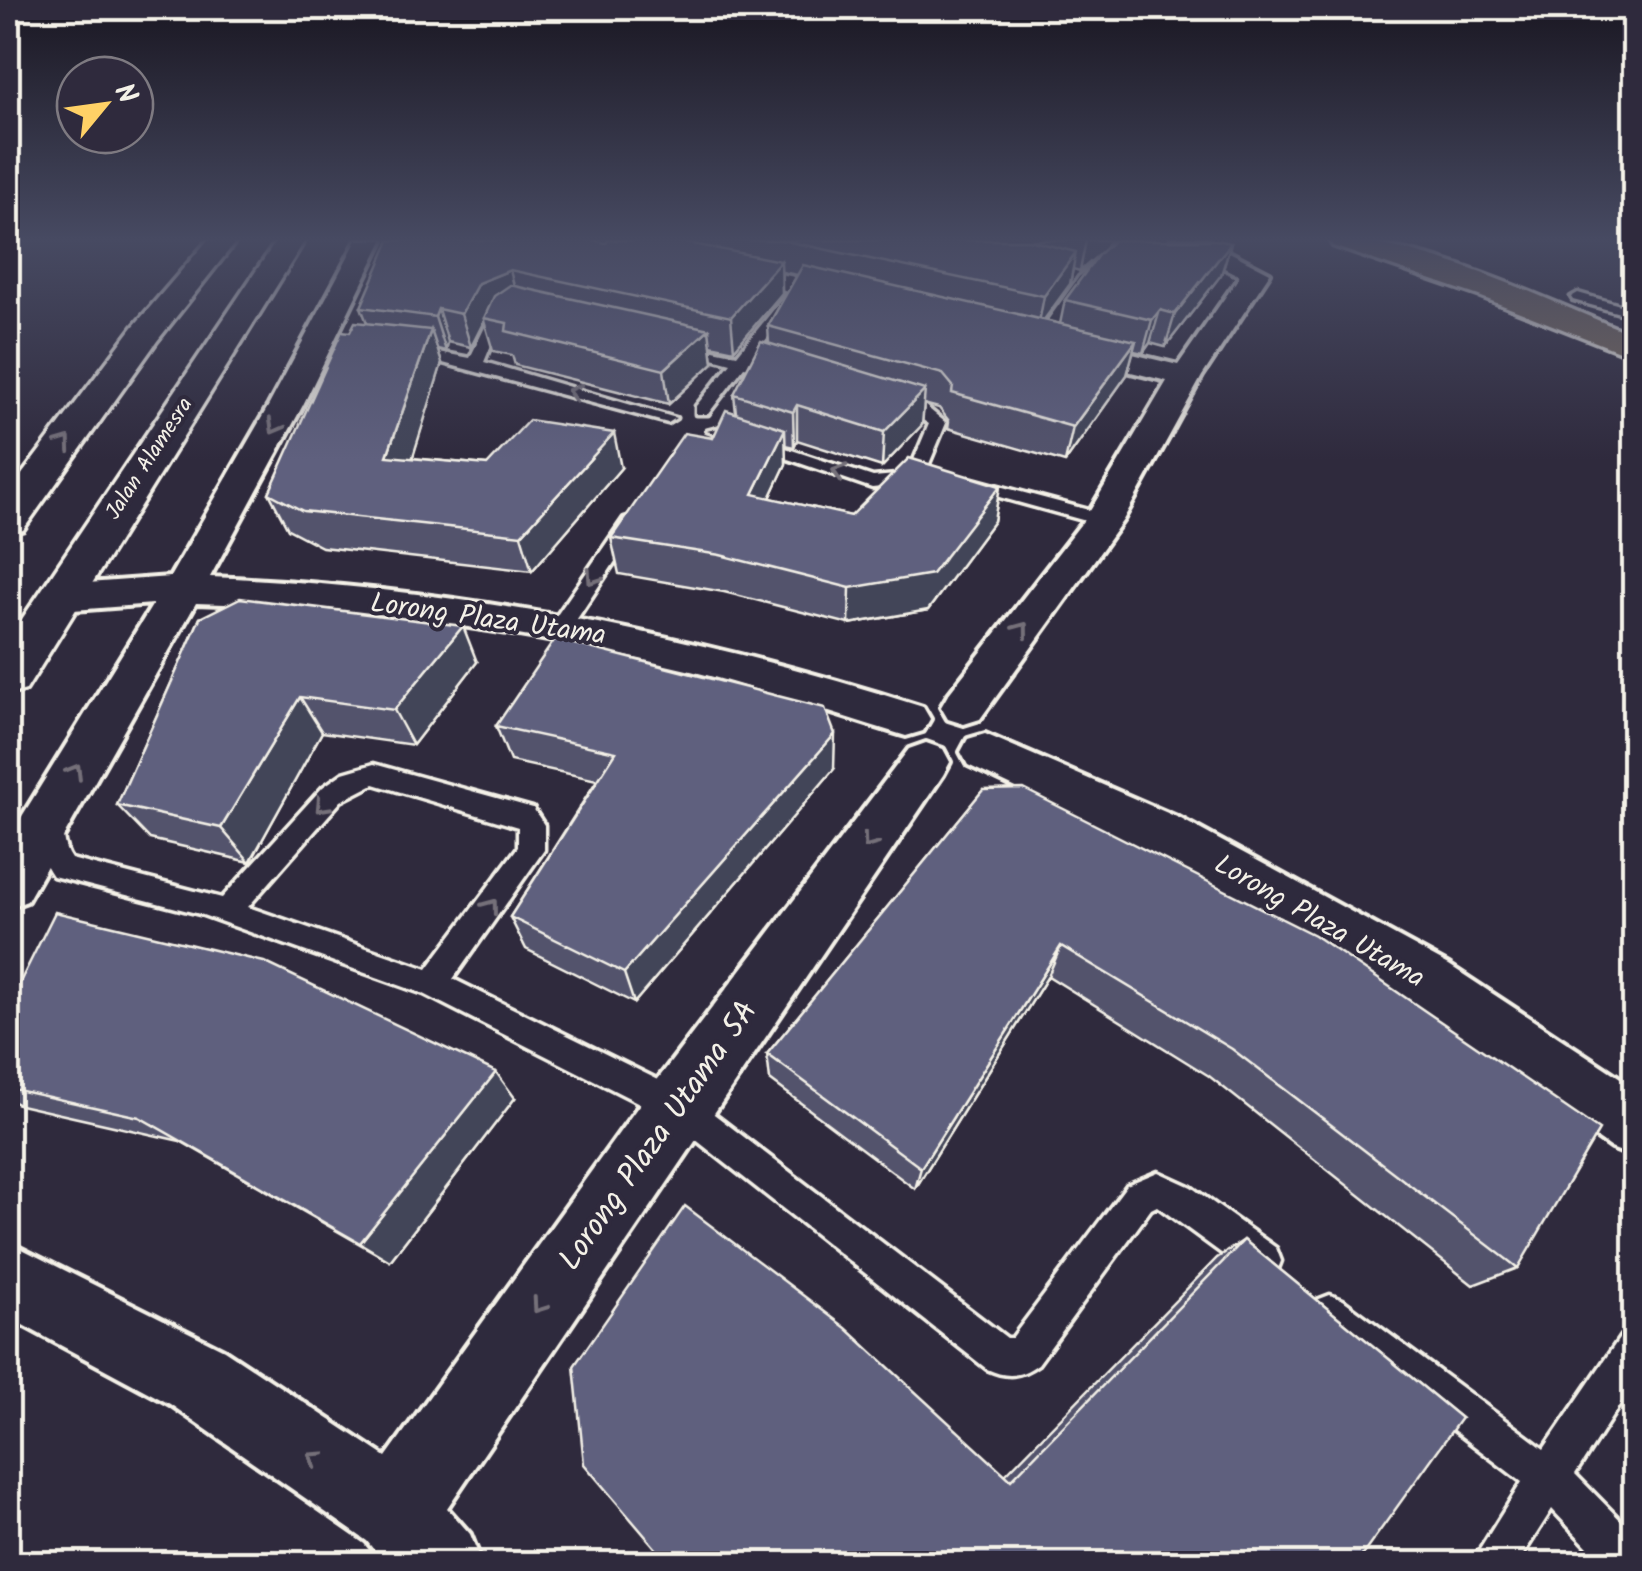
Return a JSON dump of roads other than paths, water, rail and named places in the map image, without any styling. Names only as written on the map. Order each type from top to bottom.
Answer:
[{"type":"highway","points":[[1582,313],[1634,346]]},
{"type":"highway","points":[[1595,313],[1634,324]]},
{"type":"highway","points":[[1602,313],[1634,324]]},
{"type":"street","points":[[8,522],[163,313]]},
{"type":"street","name":"Jalan Alamesra","points":[[8,678],[244,313]]},
{"type":"street","points":[[8,885],[330,342],[341,313]]},
{"type":"street","points":[[945,735],[1104,520],[1186,376],[1229,313]]},
{"type":"street","points":[[1004,332],[1186,376]]},
{"type":"street","name":"Lorong Plaza Utama","points":[[60,598],[184,590],[420,605],[561,626],[804,684],[945,735],[1160,833],[1428,984],[1634,1125]]},
{"type":"street","name":"Lorong Plaza Utama 5A","points":[[418,1538],[678,1106],[945,735]]},
{"type":"street","points":[[8,1278],[197,1377],[418,1538]]},
{"type":"lane","points":[[475,364],[492,326],[503,313]]},
{"type":"lane","points":[[513,313],[536,314]]},
{"type":"lane","points":[[702,410],[778,313]]},
{"type":"lane","points":[[1041,341],[1061,313]]},
{"type":"lane","points":[[670,343],[794,375]]},
{"type":"lane","points":[[391,350],[475,364],[668,418],[686,410],[702,410],[719,418],[716,431]]},
{"type":"lane","points":[[883,399],[918,409],[938,424],[915,478]]},
{"type":"lane","points":[[668,418],[665,429],[686,438],[716,431],[872,483],[915,478],[958,480],[1104,520]]},
{"type":"lane","points":[[561,626],[645,501]]},
{"type":"lane","points":[[227,912],[332,794],[352,780],[374,774],[387,776],[524,815],[531,825],[531,850],[432,984]]},
{"type":"lane","points":[[49,815],[50,850],[62,868],[227,912],[432,984],[678,1106],[1000,1356],[1015,1358],[1025,1351],[1138,1197],[1158,1190],[1180,1198],[1550,1478],[1634,1564]]},
{"type":"lane","points":[[1492,1564],[1634,1349]]}]
